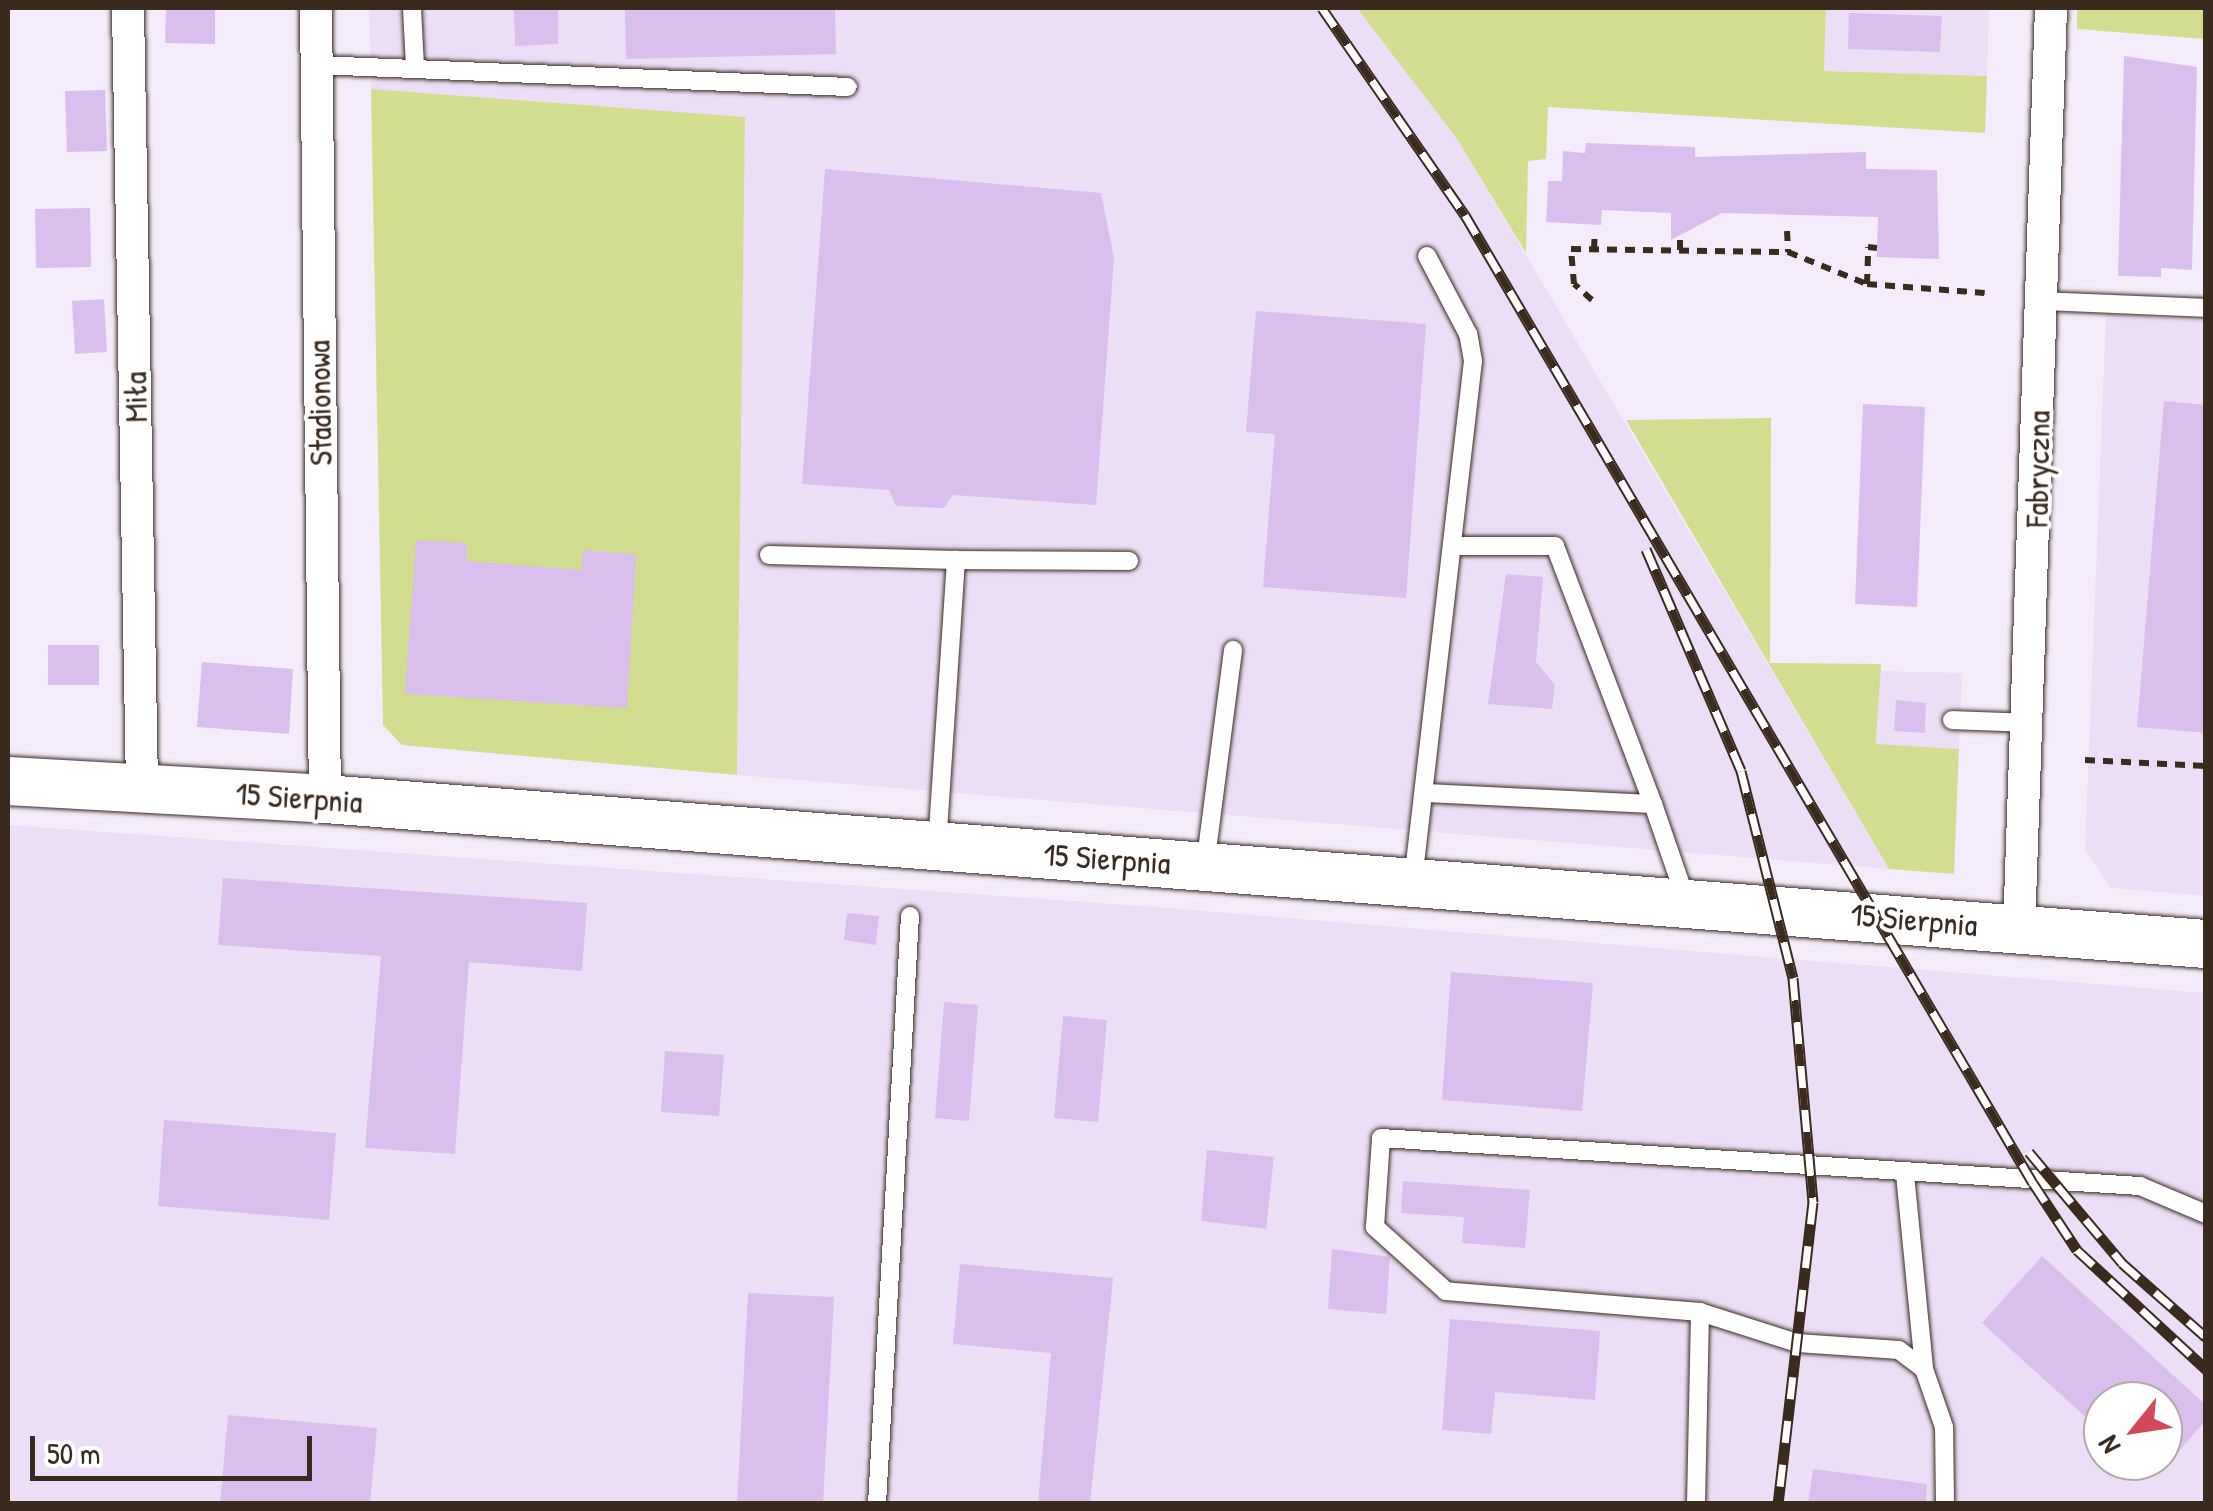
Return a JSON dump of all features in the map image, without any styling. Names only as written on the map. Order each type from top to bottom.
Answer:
[{"type":"main road","name":"15 Sierpnia","points":[[8,782],[142,786],[325,799],[2206,944]]},
{"type":"street","name":"Miła","points":[[128,8],[142,786]]},
{"type":"street","name":"Stadionowa","points":[[316,8],[325,799]]},
{"type":"street","name":"Fabryczna","points":[[2018,930],[2031,723],[2051,8]]},
{"type":"lane","points":[[412,8],[415,68]]},
{"type":"lane","points":[[317,66],[848,87]]},
{"type":"lane","points":[[1414,881],[1473,348],[1428,256]]},
{"type":"lane","points":[[2042,301],[2206,308]]},
{"type":"lane","points":[[1454,546],[1555,546],[1687,904]]},
{"type":"lane","points":[[769,556],[1129,561]]},
{"type":"lane","points":[[937,846],[956,560]]},
{"type":"lane","points":[[1204,867],[1233,650]]},
{"type":"lane","points":[[1952,720],[2031,723]]},
{"type":"lane","points":[[1425,793],[1652,804]]},
{"type":"lane","points":[[878,1504],[910,916]]},
{"type":"lane","points":[[1924,1368],[1899,1350],[1797,1343],[1700,1312],[1446,1290],[1375,1227],[1381,1138],[2140,1186],[2206,1214]]},
{"type":"lane","points":[[1905,1174],[1924,1368],[1944,1427],[1945,1504]]},
{"type":"lane","points":[[1696,1504],[1700,1312]]},
{"type":"path","points":[[1786,230],[1788,252]]},
{"type":"path","points":[[1594,232],[1594,249]]},
{"type":"path","points":[[1680,232],[1680,250]]},
{"type":"path","points":[[1867,284],[1868,247],[1877,248]]},
{"type":"path","points":[[1592,300],[1574,284],[1571,249],[1788,252],[1867,284],[1986,293]]},
{"type":"path","points":[[2085,760],[2206,766]]},
{"type":"shaded area","points":[[369,8],[1357,8],[1457,139],[1889,869],[737,775],[745,117],[371,89]]},
{"type":"shaded area","points":[[1826,8],[1989,8],[1987,76],[1824,71]]},
{"type":"shaded area","points":[[2106,314],[2205,321],[2205,896],[2111,888],[2085,850]]},
{"type":"shaded area","points":[[1880,671],[1962,673],[1959,749],[1876,745]]},
{"type":"shaded area","points":[[8,825],[1155,907],[2205,993],[2205,1503],[8,1503]]},
{"type":"green space","points":[[1357,8],[1826,8],[1824,71],[1987,76],[1985,133],[1548,107],[1546,159],[1528,161],[1526,253],[1457,139]]},
{"type":"green space","points":[[2077,8],[2205,8],[2205,39],[2077,29]]},
{"type":"green space","points":[[371,89],[745,117],[737,775],[402,745],[383,725]]},
{"type":"green space","points":[[1771,418],[1770,663],[1881,664],[1876,744],[1959,749],[1954,874],[1889,869],[1626,420]]},
{"type":"building","points":[[166,8],[215,8],[215,44],[165,43]]},
{"type":"building","points":[[514,8],[558,8],[558,44],[515,46]]},
{"type":"building","points":[[625,8],[835,8],[836,54],[626,59]]},
{"type":"building","points":[[1849,13],[1942,16],[1940,52],[1848,49]]},
{"type":"building","points":[[2124,56],[2197,67],[2192,270],[2161,268],[2161,277],[2118,276]]},
{"type":"building","points":[[105,90],[107,151],[67,152],[65,91]]},
{"type":"building","points":[[1586,143],[1695,147],[1695,157],[1866,152],[1866,169],[1937,170],[1939,259],[1877,257],[1878,217],[1722,213],[1671,240],[1671,213],[1602,210],[1601,225],[1546,222],[1548,181],[1562,181],[1563,151],[1585,153]]},
{"type":"building","points":[[825,169],[1101,193],[1114,258],[1096,505],[953,495],[944,508],[896,506],[889,490],[802,484]]},
{"type":"building","points":[[90,208],[91,267],[36,268],[35,209]]},
{"type":"building","points":[[104,299],[107,352],[75,354],[72,301]]},
{"type":"building","points":[[1256,311],[1426,324],[1406,598],[1263,587],[1275,434],[1246,432]]},
{"type":"building","points":[[2164,401],[2206,405],[2206,733],[2137,727]]},
{"type":"building","points":[[1863,404],[1925,407],[1917,607],[1855,604]]},
{"type":"building","points":[[416,540],[467,543],[467,561],[582,570],[583,550],[636,554],[627,708],[405,694]]},
{"type":"building","points":[[1506,574],[1543,577],[1536,662],[1555,685],[1552,709],[1488,704]]},
{"type":"building","points":[[48,645],[99,645],[99,685],[48,685]]},
{"type":"building","points":[[202,662],[293,669],[289,734],[197,727]]},
{"type":"building","points":[[1896,700],[1926,703],[1925,733],[1894,731]]},
{"type":"building","points":[[223,878],[587,903],[582,971],[469,962],[455,1154],[365,1148],[381,956],[218,945]]},
{"type":"building","points":[[847,913],[879,916],[876,945],[844,940]]},
{"type":"building","points":[[1451,972],[1593,983],[1582,1111],[1442,1100]]},
{"type":"building","points":[[944,1002],[978,1005],[969,1121],[935,1118]]},
{"type":"building","points":[[1063,1016],[1107,1020],[1098,1122],[1054,1118]]},
{"type":"building","points":[[665,1051],[724,1055],[719,1116],[661,1112]]},
{"type":"building","points":[[164,1120],[336,1133],[329,1220],[158,1206]]},
{"type":"building","points":[[1207,1150],[1274,1157],[1266,1229],[1201,1221]]},
{"type":"building","points":[[1403,1181],[1530,1190],[1525,1248],[1462,1243],[1464,1217],[1401,1213]]},
{"type":"building","points":[[1332,1249],[1390,1257],[1386,1314],[1328,1309]]},
{"type":"building","points":[[2042,1256],[2180,1381],[2083,1381],[2083,1415],[1982,1323]]},
{"type":"building","points":[[960,1264],[1113,1278],[1090,1504],[1038,1504],[1051,1353],[953,1344]]},
{"type":"building","points":[[748,1293],[834,1297],[823,1504],[737,1504]]},
{"type":"building","points":[[1450,1319],[1600,1331],[1595,1400],[1495,1392],[1491,1434],[1442,1430]]},
{"type":"building","points":[[2183,1384],[2206,1405],[2206,1420],[2183,1446]]},
{"type":"building","points":[[228,1415],[377,1428],[370,1504],[220,1504]]},
{"type":"building","points":[[1813,1469],[1927,1484],[1926,1504],[1808,1504]]},
{"type":"railway","points":[[1322,8],[1465,215],[2033,1183],[2077,1250],[2206,1369]]},
{"type":"railway","points":[[1646,549],[1741,771],[1793,978],[1813,1202],[1778,1504]]},
{"type":"railway","points":[[2029,1152],[2122,1263],[2206,1337]]}]
